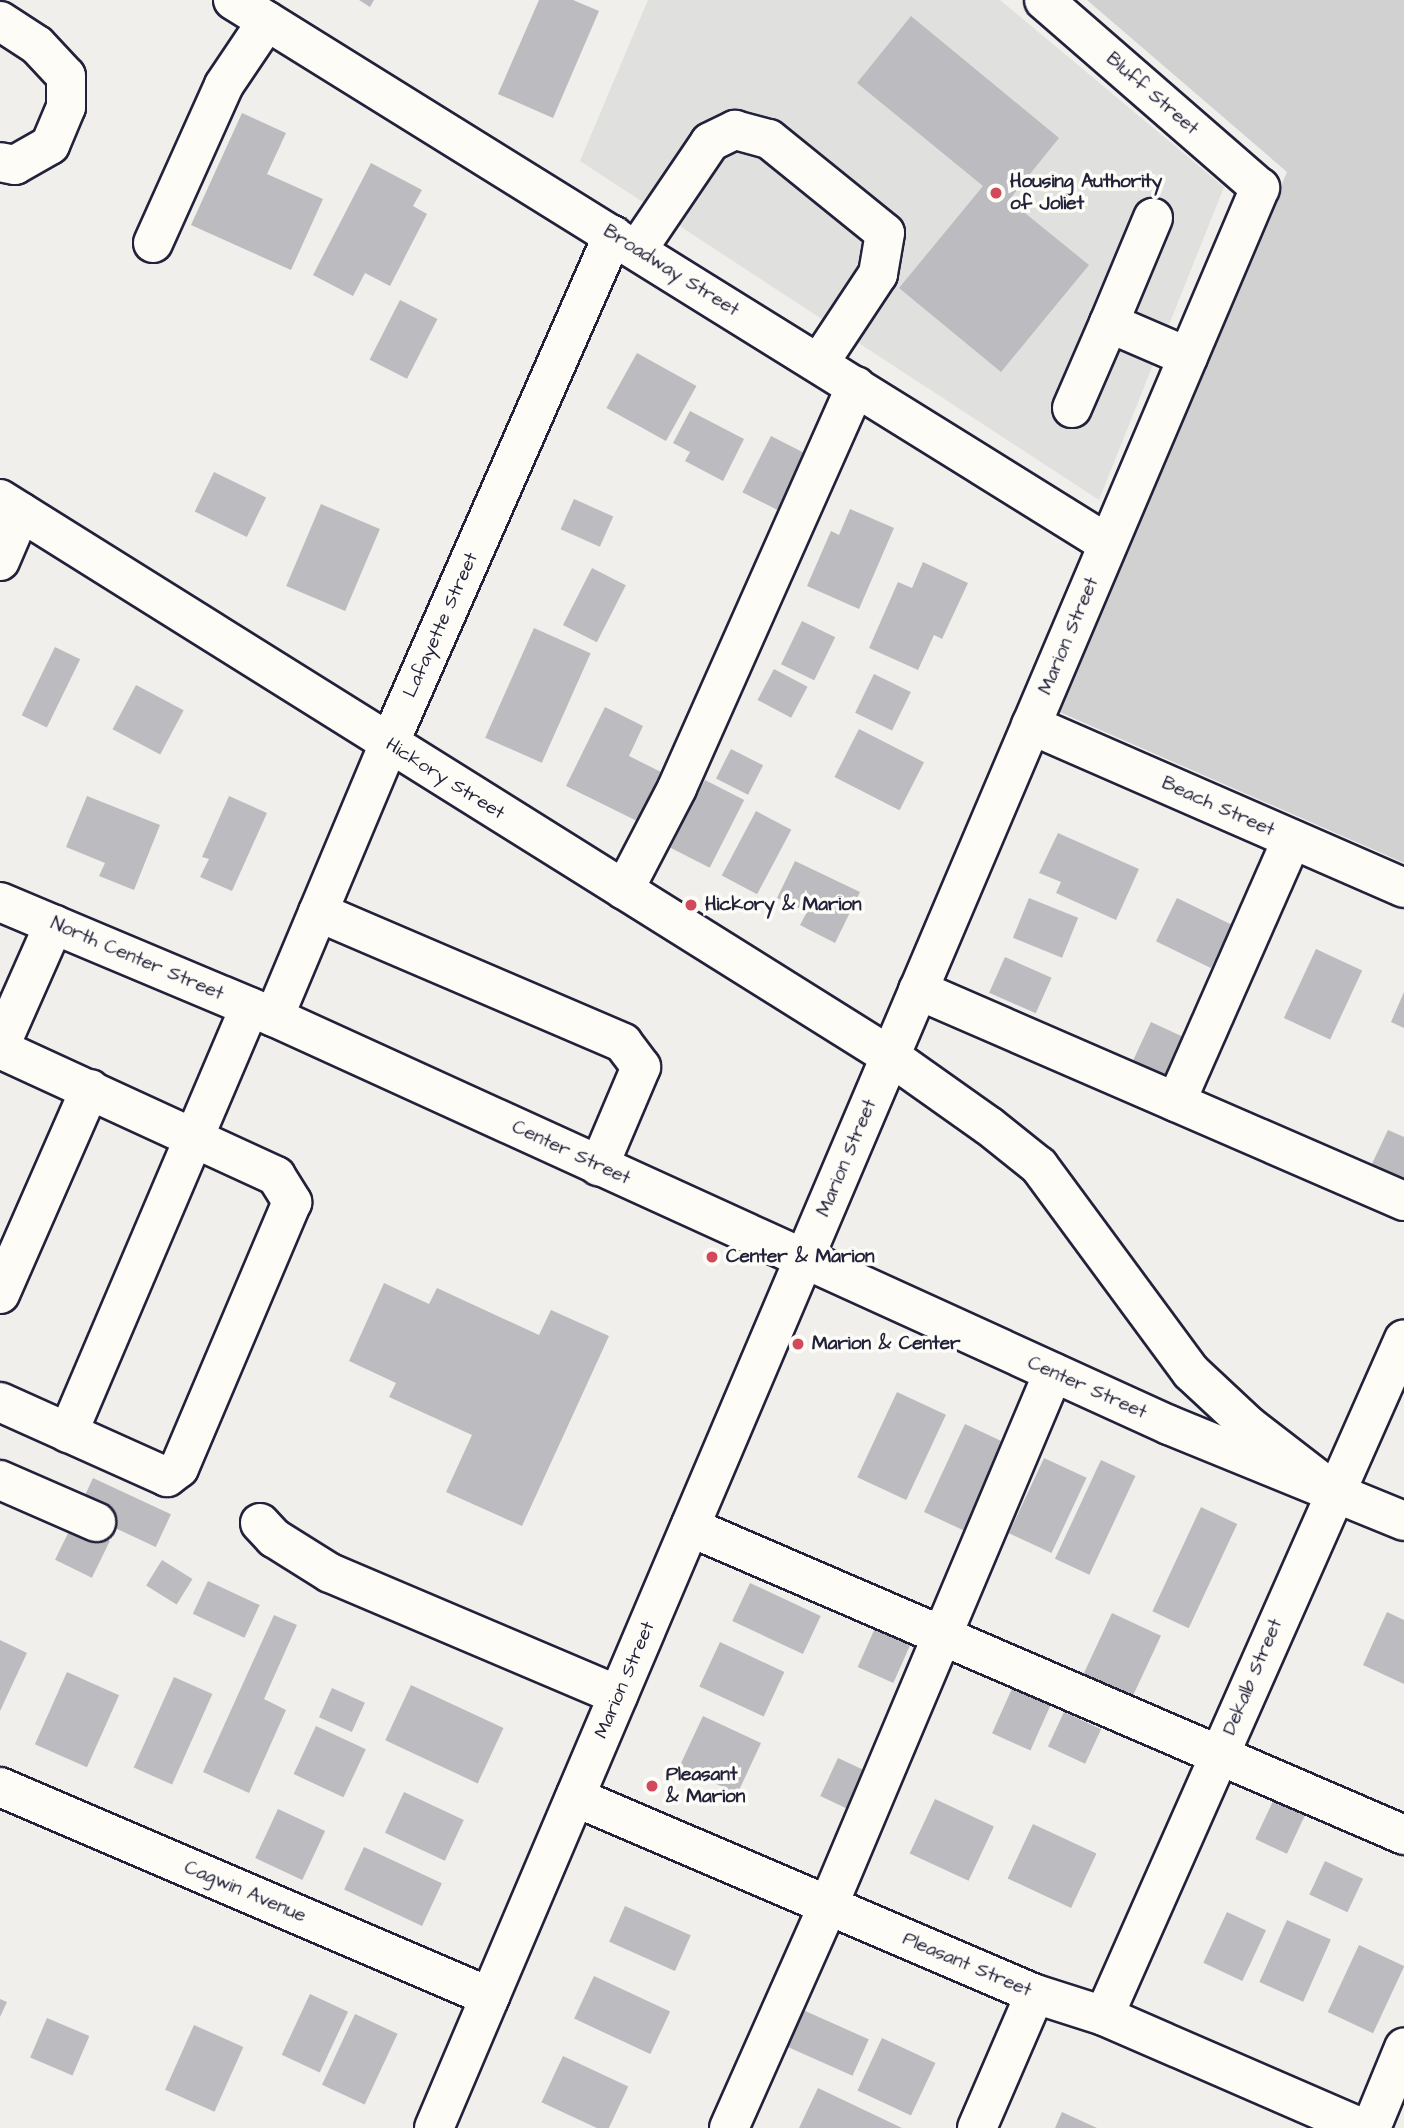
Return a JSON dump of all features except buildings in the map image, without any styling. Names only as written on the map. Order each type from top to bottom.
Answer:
[{"type":"street","name":"Broadway Street","points":[[233,0],[1108,544]]},
{"type":"street","name":"Bluff Street","points":[[1044,0],[1260,188]]},
{"type":"street","points":[[0,21],[37,45],[65,76],[66,107],[50,145],[15,165],[0,162]]},
{"type":"street","points":[[153,243],[224,85],[267,21]]},
{"type":"street","name":"Lafayette Street","points":[[68,1433],[195,1138],[318,912],[389,744],[625,242],[710,142],[735,130],[769,139],[885,233],[878,274],[819,363]]},
{"type":"street","name":"Marion Street","points":[[434,2128],[1260,188]]},
{"type":"street","points":[[1072,408],[1153,219]]},
{"type":"street","points":[[1109,323],[1188,357]]},
{"type":"street","points":[[624,890],[677,788],[856,386]]},
{"type":"street","points":[[0,561],[10,505]]},
{"type":"street","name":"Hickory Street","points":[[10,505],[890,1056]]},
{"type":"street","name":"Beach Street","points":[[1031,725],[1404,888]]},
{"type":"street","points":[[1176,1102],[1292,839]]},
{"type":"street","name":"North Center Street","points":[[0,902],[262,1012]]},
{"type":"street","points":[[318,912],[623,1043],[641,1067],[599,1166]]},
{"type":"street","points":[[0,1402],[167,1477],[179,1468],[292,1202],[276,1176],[0,1047],[54,924]]},
{"type":"street","points":[[918,990],[1404,1201]]},
{"type":"street","name":"Center Street","points":[[262,1012],[1053,1373],[1404,1521]]},
{"type":"street","points":[[890,1056],[1039,1166],[1191,1372],[1250,1426],[1333,1491]]},
{"type":"street","points":[[3,1282],[90,1089]]},
{"type":"street","name":"Dekalb Street","points":[[1104,2016],[1333,1491],[1404,1339]]},
{"type":"street","points":[[729,2128],[828,1906],[1053,1373]]},
{"type":"street","points":[[0,1480],[96,1521]]},
{"type":"street","points":[[260,1523],[274,1538],[330,1573],[618,1695]]},
{"type":"street","points":[[690,1527],[1404,1835]]},
{"type":"street","name":"Cagwin Avenue","points":[[0,1787],[490,1997]]},
{"type":"street","name":"Pleasant Street","points":[[575,1797],[1035,1994],[1104,2016],[1362,2128]]},
{"type":"street","points":[[977,2128],[1035,1994]]},
{"type":"street","points":[[1371,2128],[1404,2048]]},
{"type":"shaded area","points":[[648,0],[1000,0],[1224,187],[1099,500],[580,161]]},
{"type":"shaded area","points":[[1087,0],[1404,0],[1404,863],[1057,711],[1287,172]]},
{"type":"place","name":"Housing Authority of Joliet","points":[[996,193]]},
{"type":"place","name":"Hickory & Marion","points":[[691,905]]},
{"type":"place","name":"Center & Marion","points":[[712,1257]]},
{"type":"place","name":"Marion & Center","points":[[798,1344]]},
{"type":"place","name":"Pleasant & Marion","points":[[652,1786]]}]
